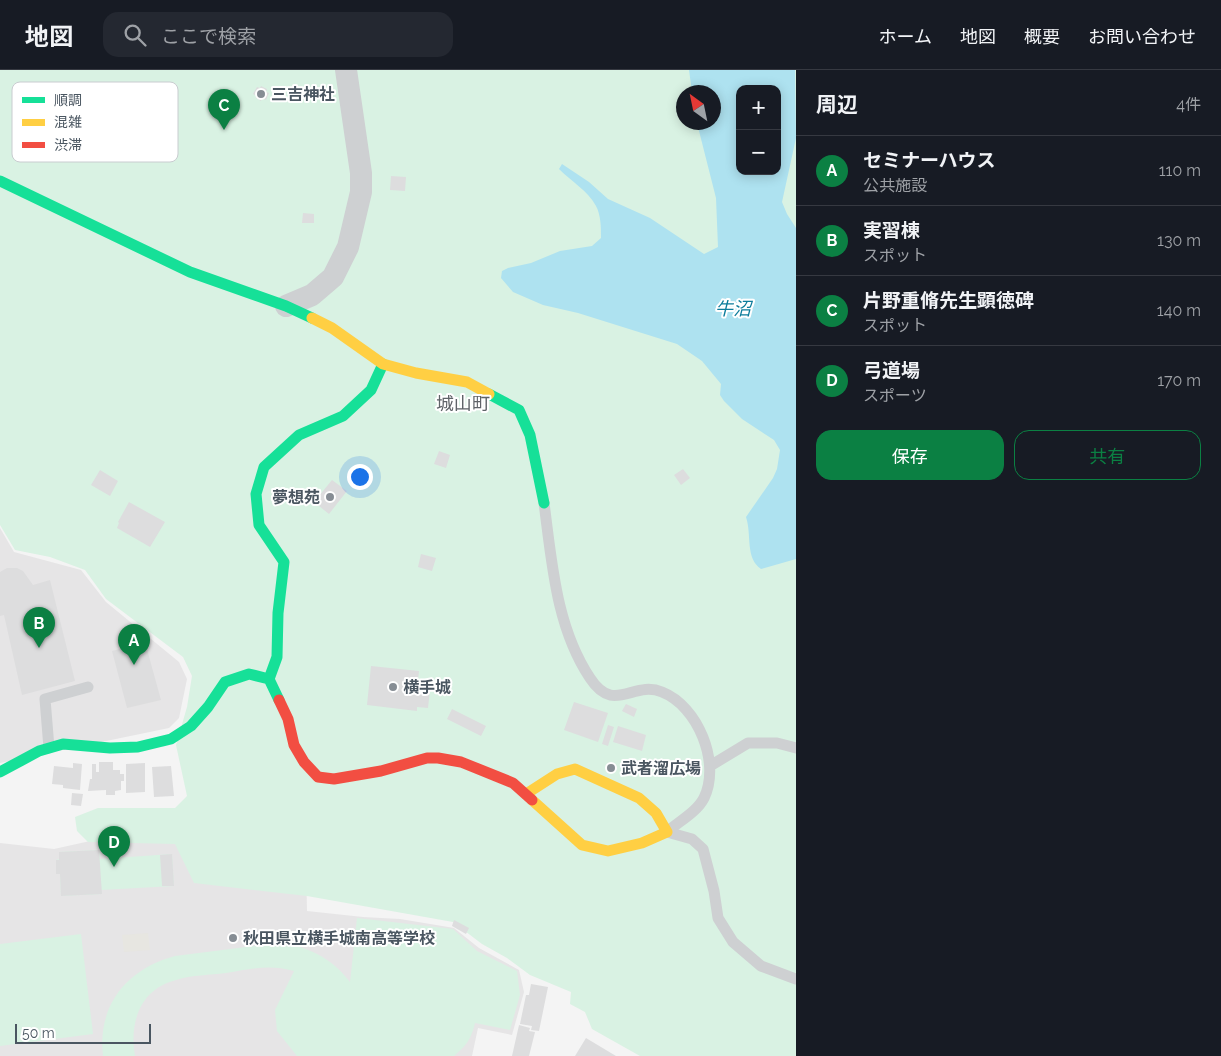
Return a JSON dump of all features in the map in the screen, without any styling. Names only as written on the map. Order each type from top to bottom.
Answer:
[{"type":"street","points":[[286,306],[312,295],[333,277],[348,247],[361,192],[361,173],[346,70]]},
{"type":"street","points":[[0,181],[190,272],[286,306],[332,328],[383,364],[467,382],[519,410],[530,435],[544,503]]},
{"type":"street","points":[[268,679],[277,657],[278,613],[284,562],[259,525],[256,494],[264,467],[299,435],[343,416],[370,390],[383,364]]},
{"type":"street","points":[[0,772],[39,751],[63,744],[110,748],[138,747],[171,739],[190,726],[208,707],[225,682],[249,674],[268,679],[288,719],[294,745],[304,762],[318,777],[334,779],[381,771],[427,758],[438,758],[461,762],[513,783],[582,845],[608,851],[642,843],[667,832],[656,813],[639,798],[575,769],[557,774],[526,794]]},
{"type":"lane","points":[[544,503],[557,594],[568,635],[591,679],[605,694],[618,696],[649,689],[661,691],[678,700],[693,717],[702,736],[710,766],[703,800],[667,832]]},
{"type":"lane","points":[[49,748],[45,699],[88,687]]},
{"type":"lane","points":[[710,766],[748,743],[777,743],[796,748]]},
{"type":"lane","points":[[667,832],[692,839],[703,849],[714,891],[718,918],[733,942],[761,966],[796,979]]},
{"type":"shaded area","points":[[0,528],[14,552],[81,570],[106,602],[179,662],[187,679],[179,718],[169,728],[0,763]]},
{"type":"shaded area","name":"秋田県立横手城南高等学校","points":[[194,818],[306,863],[307,911],[400,919],[454,928],[479,948],[519,970],[524,992],[512,1035],[478,1028],[472,1056],[0,1056],[0,843],[54,849]]},
{"type":"green space","points":[[0,70],[796,70],[796,1056],[640,1056],[592,1029],[585,1012],[570,1004],[571,992],[530,975],[507,958],[482,944],[453,922],[307,896],[194,883],[175,844],[88,842],[77,831],[75,817],[98,808],[175,808],[187,796],[176,745],[187,707],[192,676],[183,657],[106,599],[85,570],[50,557],[15,550],[0,525]]},
{"type":"green space","points":[[99,850],[100,859],[172,854],[174,886],[101,890],[102,894],[61,896],[60,874],[56,874],[56,860],[59,859],[59,852]]},
{"type":"green space","points":[[357,918],[453,929],[477,951],[517,971],[520,995],[510,1030],[475,1023],[468,1041],[454,1056],[297,1056],[277,1031],[275,1010],[294,971],[260,968],[188,977],[164,984],[146,999],[140,1009],[134,1031],[135,1056],[103,1056],[102,1038],[110,1005],[130,980],[143,970],[175,956],[277,943],[298,947],[318,954],[343,973],[350,982]]},
{"type":"green space","points":[[81,934],[93,1034],[0,1046],[0,944]]},
{"type":"sand","points":[[148,933],[150,950],[124,952],[122,935]]},
{"type":"water","name":"牛沼","points":[[689,70],[795,70],[796,138],[782,202],[796,228],[796,559],[761,569],[753,559],[746,517],[773,478],[777,469],[780,450],[774,440],[742,419],[724,401],[720,395],[721,384],[702,361],[677,344],[578,313],[543,305],[513,292],[501,278],[502,271],[508,268],[531,263],[560,251],[592,246],[601,238],[600,217],[596,206],[584,191],[559,169],[562,164],[589,182],[608,199],[650,218],[704,254],[718,247],[716,198],[699,130],[721,130],[721,85],[691,85]]},
{"type":"building","name":"三吉神社","points":[[261,86],[267,89],[266,92],[269,93],[266,100],[262,98],[261,101],[253,94],[257,87],[260,88]]},
{"type":"building","points":[[391,176],[406,177],[405,191],[390,190]]},
{"type":"building","points":[[303,213],[314,214],[314,223],[302,223]]},
{"type":"building","points":[[439,451],[450,455],[446,468],[434,464]]},
{"type":"building","points":[[683,469],[690,478],[681,485],[674,475]]},
{"type":"building","points":[[100,470],[118,481],[110,496],[91,485]]},
{"type":"building","name":"夢想苑","points":[[332,480],[347,491],[329,514],[314,502]]},
{"type":"building","points":[[129,502],[165,522],[150,547],[117,528],[118,522]]},
{"type":"building","points":[[421,554],[436,558],[432,571],[418,567]]},
{"type":"building","points":[[7,568],[17,568],[23,571],[33,585],[50,580],[75,681],[22,695],[4,615],[0,616],[0,572]]},
{"type":"building","points":[[145,642],[161,700],[127,708],[112,651]]},
{"type":"building","name":"横手城","points":[[371,666],[419,671],[417,689],[430,690],[428,708],[417,707],[417,711],[367,705]]},
{"type":"building","points":[[574,702],[608,713],[598,742],[564,730]]},
{"type":"building","points":[[626,704],[637,709],[634,717],[622,711]]},
{"type":"building","points":[[452,709],[486,726],[481,736],[447,719]]},
{"type":"building","points":[[608,725],[614,727],[608,746],[602,744]]},
{"type":"building","points":[[618,726],[646,735],[642,751],[613,742]]},
{"type":"building","points":[[99,762],[113,762],[113,770],[120,770],[120,774],[124,774],[124,781],[121,781],[121,790],[115,791],[115,795],[106,795],[106,790],[88,791],[90,779],[92,779],[92,764],[96,764],[96,772],[99,772]]},
{"type":"building","points":[[73,763],[82,764],[80,790],[63,788],[63,785],[52,784],[54,766],[73,768]]},
{"type":"building","points":[[145,763],[145,792],[126,793],[126,764]]},
{"type":"building","points":[[171,766],[174,796],[154,797],[152,767]]},
{"type":"building","points":[[72,793],[83,794],[81,806],[71,805]]},
{"type":"building","points":[[99,850],[102,894],[61,896],[60,874],[56,874],[56,860],[59,860],[59,852]]},
{"type":"building","points":[[172,854],[174,886],[162,886],[160,855]]},
{"type":"building","points":[[454,920],[469,928],[466,934],[452,926]]},
{"type":"building","points":[[531,984],[548,987],[539,1031],[531,1030],[532,1026],[520,1024],[526,995],[529,995]]},
{"type":"building","points":[[519,1025],[530,1028],[529,1031],[535,1032],[529,1056],[512,1056]]},
{"type":"building","points":[[586,1038],[616,1056],[575,1056]]},
{"type":"traffic: fast","points":[[0,181],[190,272],[286,306],[312,318]]},
{"type":"traffic: fast","points":[[279,700],[269,679],[277,657],[278,613],[284,562],[259,525],[256,494],[264,467],[299,435],[343,416],[371,390],[383,364]]},
{"type":"traffic: fast","points":[[489,394],[519,410],[530,435],[544,503]]},
{"type":"traffic: fast","points":[[0,772],[39,751],[63,744],[110,748],[138,747],[171,739],[191,726],[208,707],[225,682],[249,674],[269,679]]},
{"type":"traffic: slow","points":[[312,318],[332,328],[383,364],[416,373],[467,382],[489,394]]},
{"type":"traffic: slow","points":[[526,794],[557,774],[575,769],[639,798],[656,813],[667,832],[642,843],[608,851],[582,845],[532,800]]},
{"type":"traffic: jam","points":[[279,700],[288,719],[294,745],[304,762],[318,777],[334,779],[381,771],[427,758],[438,758],[461,762],[513,783],[532,800]]},
{"type":"place","name":"三吉神社","points":[[261,94]]},
{"type":"place","name":"片野重脩先生顕徳碑","points":[[224,130]]},
{"type":"place","name":"夢想苑","points":[[330,497]]},
{"type":"place","name":"実習棟","points":[[39,648]]},
{"type":"place","name":"セミナーハウス","points":[[134,665]]},
{"type":"place","name":"横手城","points":[[393,687]]},
{"type":"place","name":"武者溜広場","points":[[611,768]]},
{"type":"place","name":"弓道場","points":[[114,867]]},
{"type":"place","name":"秋田県立横手城南高等学校","points":[[233,938]]},
{"type":"district","name":"城山町","points":[[463,404]]}]
